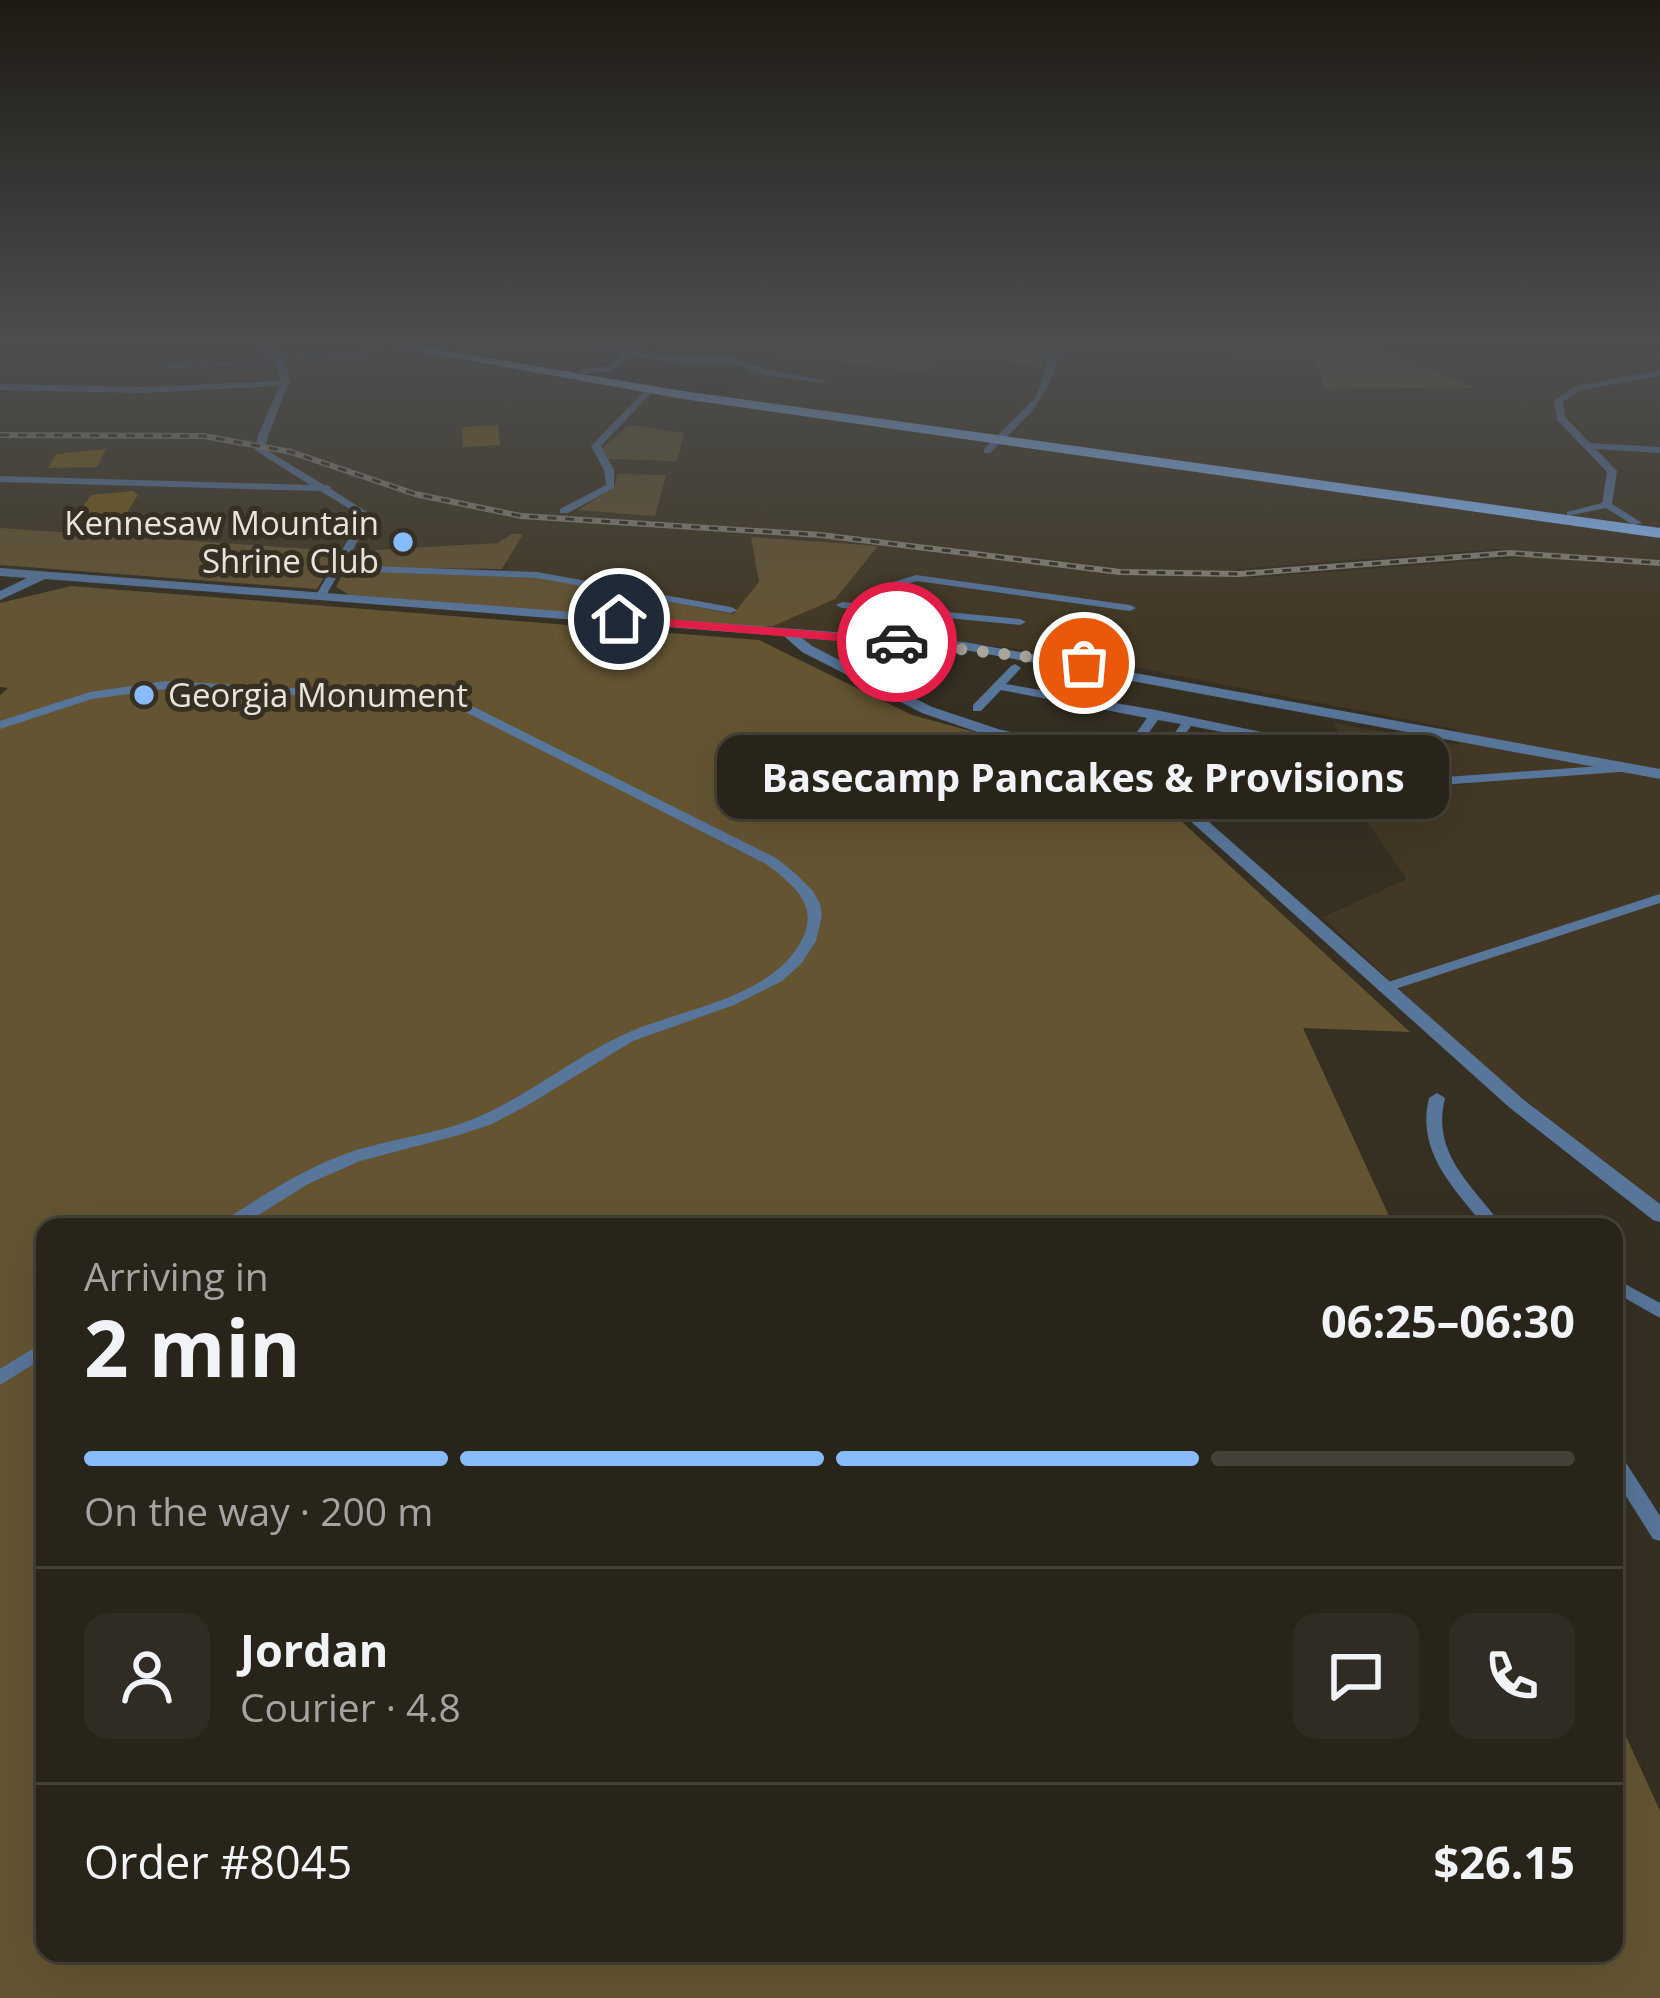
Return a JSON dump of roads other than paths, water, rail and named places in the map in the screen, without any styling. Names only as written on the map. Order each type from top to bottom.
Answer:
[{"type":"main road","points":[[985,439],[1660,530]]},
{"type":"main road","points":[[987,439],[1571,514],[1660,530]]},
{"type":"street","points":[[264,439],[260,448],[356,504],[363,517],[320,597]]},
{"type":"street","points":[[563,512],[611,486],[609,470],[596,446],[603,439]]},
{"type":"street","points":[[1582,439],[1612,471],[1607,505]]},
{"type":"street","points":[[1589,446],[1660,451]]},
{"type":"street","points":[[0,479],[327,488]]},
{"type":"street","points":[[1571,514],[1607,505],[1636,523]]},
{"type":"street","points":[[336,568],[537,574],[731,610]]},
{"type":"street","points":[[0,570],[320,597]]},
{"type":"street","points":[[0,570],[19,584],[86,579]]},
{"type":"street","points":[[0,596],[45,574],[1006,650],[1660,774]]},
{"type":"street","points":[[888,609],[897,584],[904,580],[1130,608]]},
{"type":"street","points":[[976,616],[984,587]]},
{"type":"street","points":[[842,605],[1020,622]]},
{"type":"street","points":[[789,634],[807,649],[928,710],[1130,767],[1179,800],[1384,988],[1580,1157],[1660,1215]]},
{"type":"street","points":[[976,708],[1016,668]]},
{"type":"street","points":[[0,724],[90,696],[166,685],[450,700],[771,861],[804,885],[814,902],[816,922],[808,944],[795,961],[754,989],[630,1037],[462,1130],[378,1150],[309,1176],[241,1218]]},
{"type":"street","points":[[998,686],[1156,714],[1276,742]]},
{"type":"street","points":[[1147,749],[1138,739],[1156,714]]},
{"type":"street","points":[[1130,767],[1147,749],[1170,748],[1189,721]]},
{"type":"street","points":[[1179,800],[1629,768]]},
{"type":"street","points":[[1384,988],[1660,898]]},
{"type":"street","points":[[1437,1098],[1431,1122],[1441,1152],[1488,1218]]},
{"type":"street","points":[[1623,1289],[1660,1311]]},
{"type":"street","points":[[0,1378],[36,1354]]},
{"type":"street","points":[[1623,1474],[1660,1533]]},
{"type":"railway","points":[[222,439],[291,452],[415,494],[521,516],[821,535],[1120,572],[1239,574],[1510,553],[1660,563]]},
{"type":"place","name":"Kennesaw Mountain Shrine Club","points":[[403,542]]},
{"type":"place","name":"Basecamp Pancakes & Provisions","points":[[1084,663]]},
{"type":"place","name":"Georgia Monument","points":[[144,695]]}]
